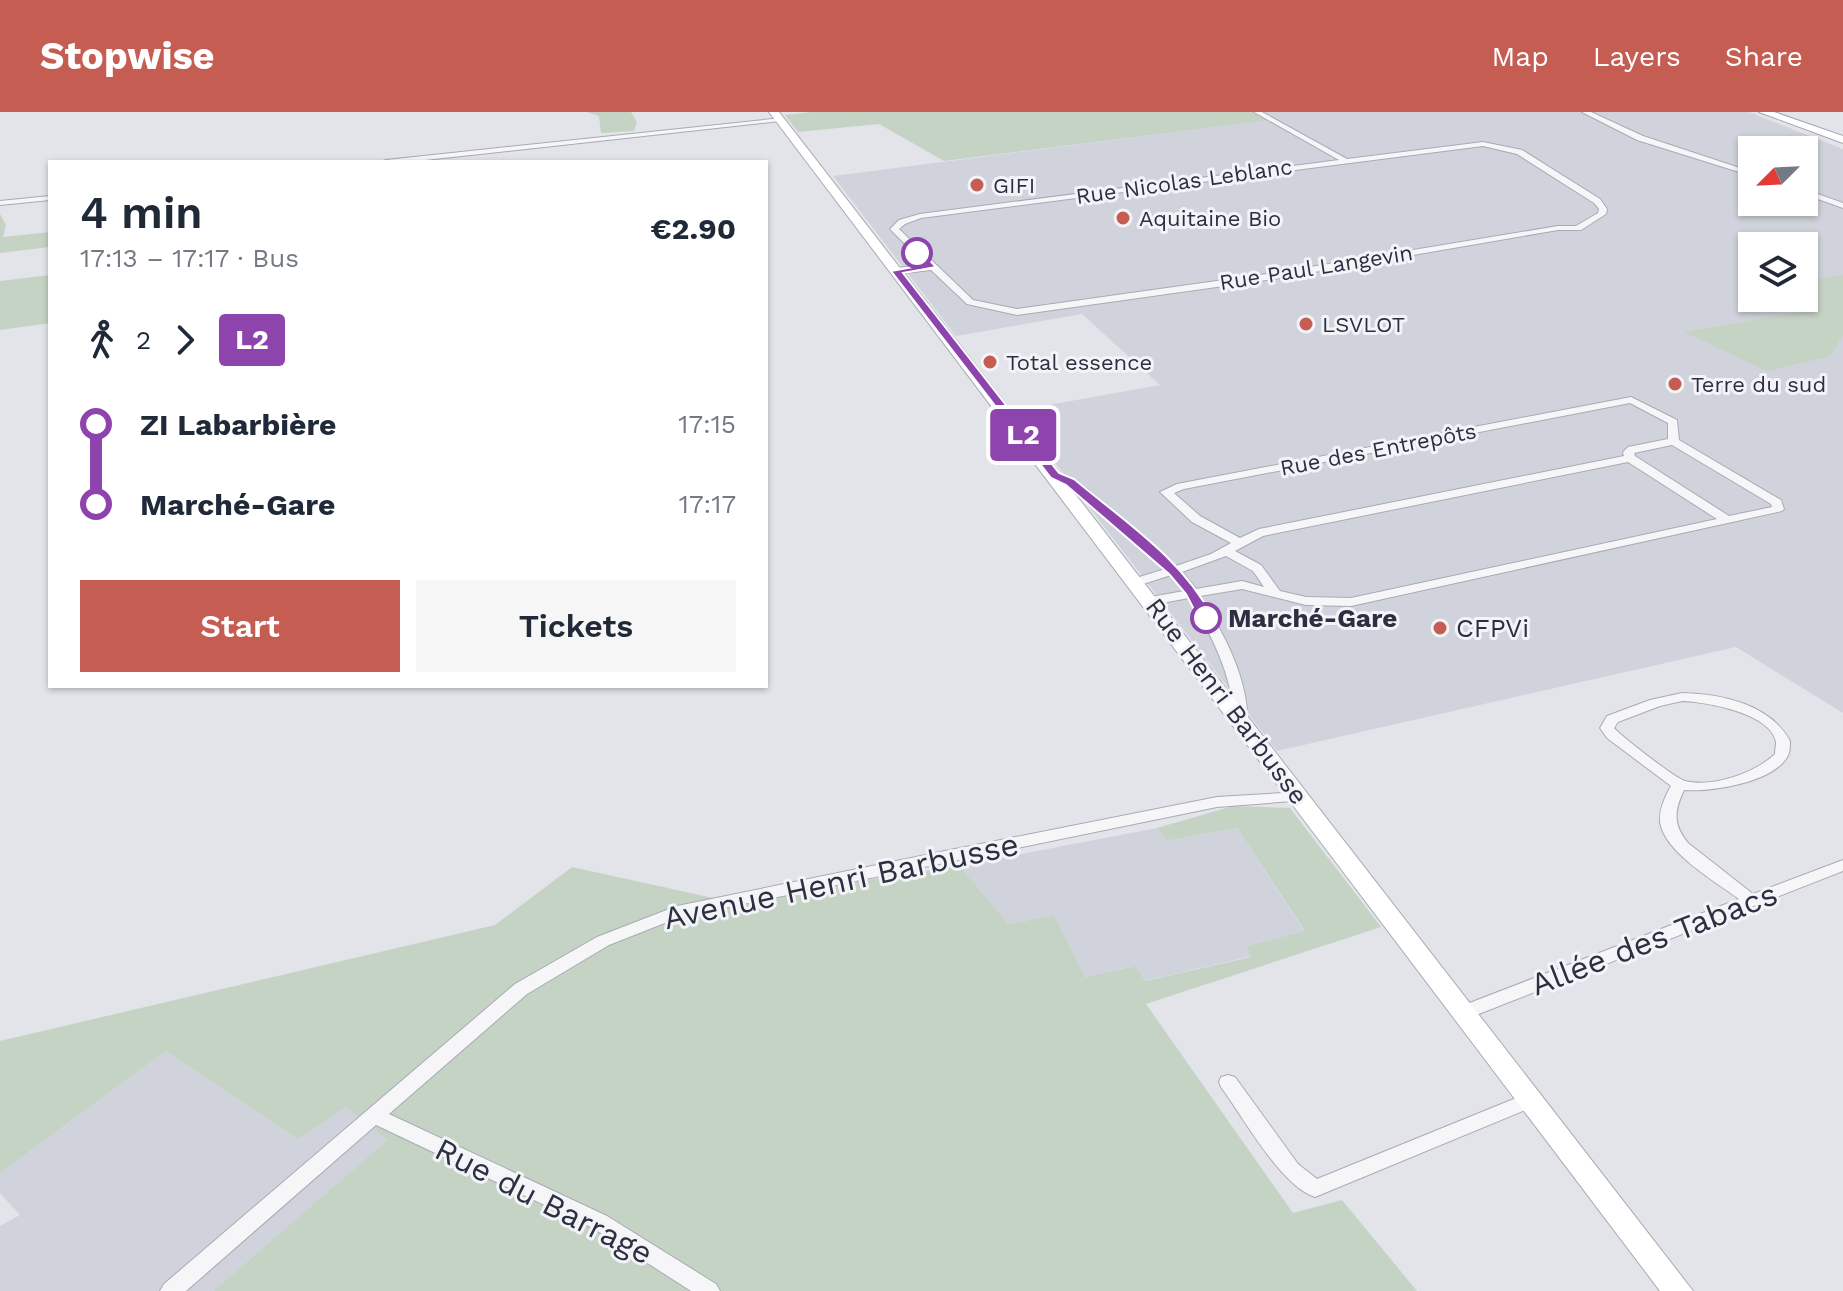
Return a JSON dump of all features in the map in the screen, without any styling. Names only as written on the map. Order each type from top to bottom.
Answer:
[{"type":"main road","points":[[1764,112],[1843,140]]},
{"type":"main road","name":"Rue Henri Barbusse","points":[[777,116],[1678,1291]]},
{"type":"street","points":[[1257,112],[1344,160]]},
{"type":"street","points":[[1585,112],[1640,138],[1738,170]]},
{"type":"street","points":[[405,160],[656,134],[777,116]]},
{"type":"street","name":"Rue Nicolas Leblanc","points":[[931,267],[896,232],[896,226],[920,216],[1483,144]]},
{"type":"street","name":"Rue Paul Langevin","points":[[931,267],[970,302],[1017,312],[1274,276],[1558,228],[1578,228],[1602,214],[1603,209],[1597,201],[1536,161],[1510,148],[1483,144]]},
{"type":"street","points":[[1818,196],[1843,206]]},
{"type":"street","points":[[0,203],[48,198]]},
{"type":"street","points":[[896,271],[931,267]]},
{"type":"street","name":"Rue des Entrepôts","points":[[1232,547],[1166,492],[1181,486],[1631,400],[1673,422],[1674,441]]},
{"type":"street","points":[[1151,601],[1242,585],[1315,602],[1351,602],[1767,514],[1778,509],[1777,502],[1674,441],[1628,452],[1630,458],[1728,521]]},
{"type":"street","points":[[1137,582],[1174,571],[1259,533],[1630,458]]},
{"type":"street","points":[[1055,476],[1070,482],[1174,571],[1193,592],[1232,669],[1240,702],[1240,709],[1234,711]]},
{"type":"street","points":[[1232,547],[1257,568],[1276,594]]},
{"type":"street","points":[[1692,697],[1720,700],[1740,706],[1763,719],[1776,731],[1784,745],[1782,755],[1771,766],[1712,786],[1679,785],[1612,735],[1607,728],[1612,719],[1670,699],[1692,697]]},
{"type":"street","points":[[1679,785],[1669,803],[1668,824],[1676,841],[1752,901]]},
{"type":"street","name":"Avenue Henri Barbusse","points":[[171,1291],[521,989],[603,941],[677,912],[1217,802],[1300,797]]},
{"type":"street","name":"Allée des Tabacs","points":[[1465,1012],[1843,865]]},
{"type":"street","points":[[1228,1082],[1291,1170],[1315,1189],[1533,1099]]},
{"type":"street","name":"Rue du Barrage","points":[[375,1116],[600,1222],[709,1291]]},
{"type":"shaded area","points":[[1263,112],[1749,112],[1810,136],[1738,136],[1738,216],[1818,216],[1818,139],[1843,149],[1843,275],[1818,278],[1818,232],[1738,232],[1738,312],[1796,313],[1686,332],[1831,356],[1843,336],[1843,713],[1736,647],[1277,751],[1015,411],[1160,385],[1082,314],[956,336],[833,176],[1275,119]]},
{"type":"shaded area","points":[[1157,828],[1166,841],[1237,828],[1305,932],[1246,946],[1252,956],[1144,981],[1134,966],[1085,977],[1054,915],[1008,924],[982,898],[959,866]]},
{"type":"shaded area","points":[[166,1051],[298,1139],[346,1106],[389,1140],[213,1291],[0,1291],[0,1226],[20,1215],[0,1193],[0,1173]]},
{"type":"green space","points":[[587,112],[631,112],[637,122],[634,131],[601,133],[599,116]]},
{"type":"green space","points":[[812,112],[1263,112],[1277,119],[944,161],[879,124],[798,132],[785,115]]},
{"type":"green space","points":[[0,214],[6,225],[3,237],[48,232],[48,247],[0,253]]},
{"type":"green space","points":[[48,275],[48,323],[0,330],[0,281]]},
{"type":"green space","points":[[1843,275],[1843,336],[1831,356],[1767,371],[1684,332],[1792,312],[1818,312],[1818,278]]},
{"type":"green space","points":[[1233,806],[1290,808],[1381,927],[1146,1004],[1293,1213],[1342,1200],[1417,1291],[213,1291],[388,1140],[346,1107],[298,1139],[166,1051],[0,1173],[0,1041],[495,925],[572,867],[727,901],[959,866],[1008,924],[1054,915],[1085,977],[1135,966],[1145,981],[1251,957],[1246,946],[1305,931],[1237,828],[1166,841],[1157,828]]},
{"type":"bus line","name":"L2","points":[[917,253],[931,267],[896,271],[1055,476],[1070,482],[1174,571],[1193,592],[1206,618]]},
{"type":"place","name":"GIFI","points":[[977,185]]},
{"type":"place","name":"Aquitaine Bio","points":[[1123,218]]},
{"type":"place","name":"LSVLOT","points":[[1306,324]]},
{"type":"place","name":"Total essence","points":[[990,362]]},
{"type":"place","name":"Terre du sud","points":[[1675,384]]},
{"type":"place","name":"Marché-Gare","points":[[1206,618]]},
{"type":"place","name":"CFPVi","points":[[1440,628]]}]
